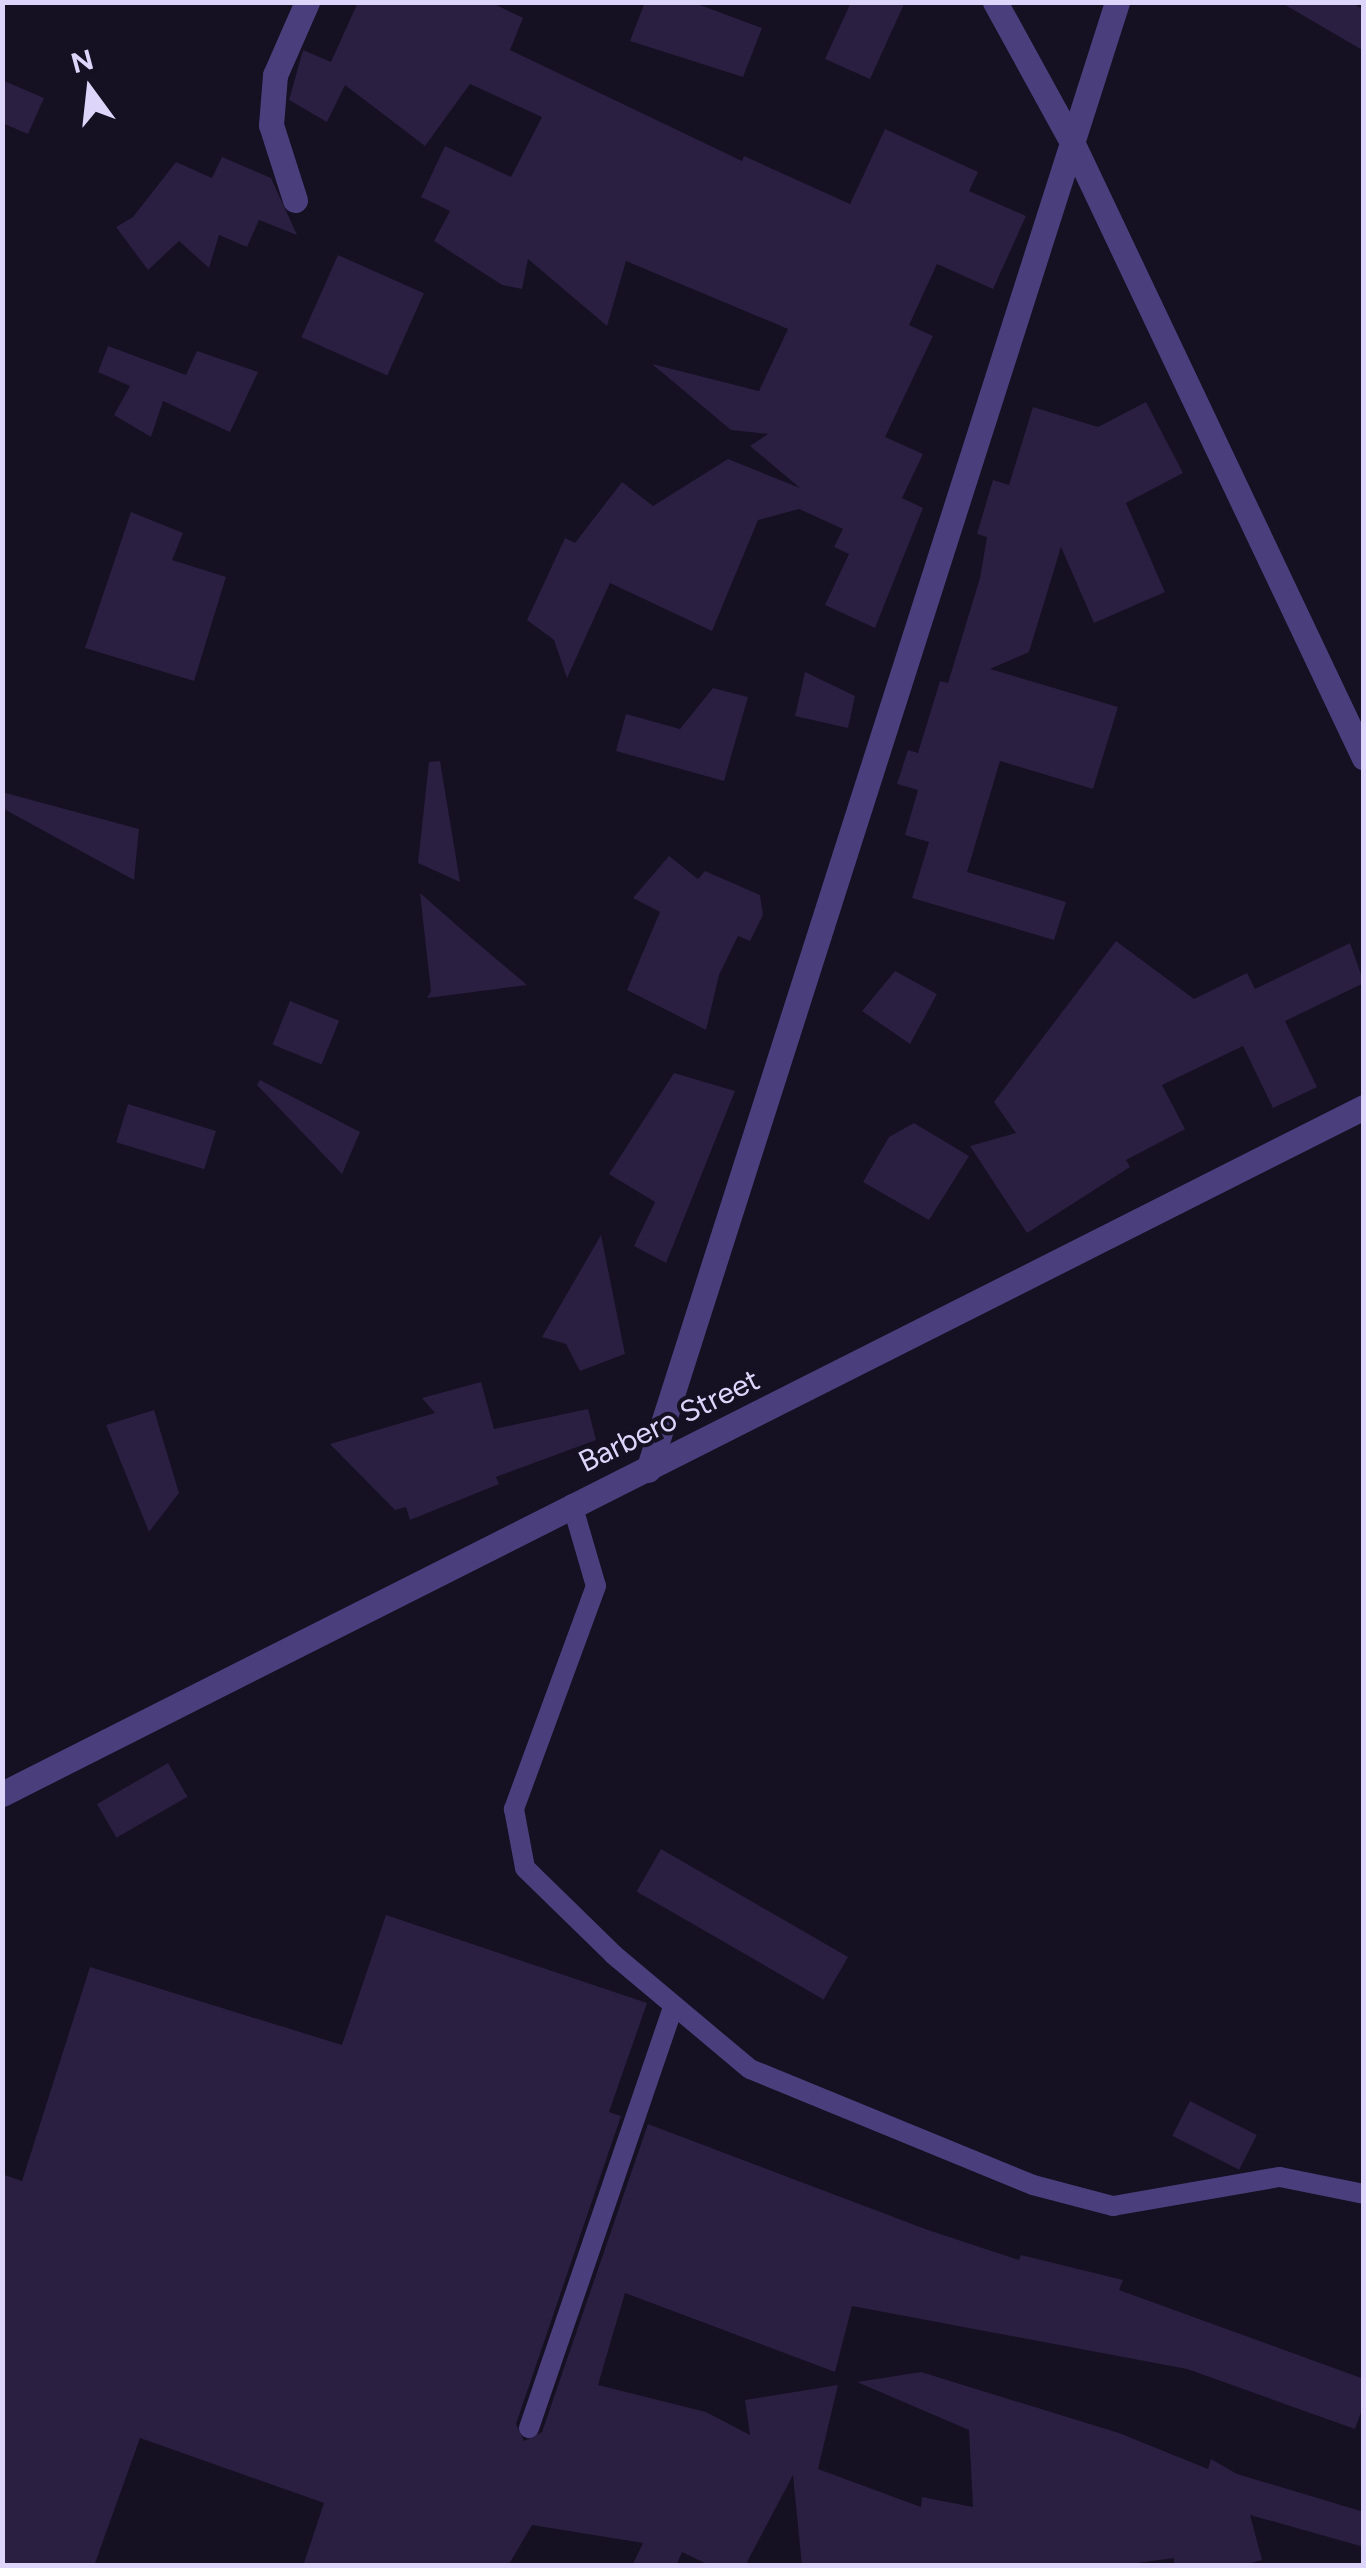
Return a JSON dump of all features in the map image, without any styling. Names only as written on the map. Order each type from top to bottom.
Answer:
[{"type":"street","points":[[294,200],[272,108],[275,75],[308,2]]},
{"type":"street","points":[[995,2],[1073,144],[1364,758]]},
{"type":"street","points":[[648,1470],[1117,2]]},
{"type":"street","name":"Barbero Street","points":[[2,1794],[1364,1108]]},
{"type":"lane","points":[[572,1504],[596,1586],[514,1808],[525,1868],[674,2005],[750,2069],[1033,2186],[1113,2206],[1280,2177],[1364,2194]]},
{"type":"lane","points":[[530,2428],[674,2005]]},
{"type":"building","points":[[358,2],[490,2],[523,18],[510,50],[742,161],[744,156],[850,204],[885,129],[978,172],[969,191],[1026,216],[993,289],[937,264],[909,325],[933,336],[885,437],[923,454],[902,498],[923,508],[875,628],[825,605],[849,554],[834,547],[843,529],[799,509],[758,520],[712,631],[610,583],[567,678],[554,640],[527,620],[565,538],[575,543],[622,482],[653,506],[728,459],[800,488],[750,446],[768,434],[731,430],[652,364],[759,391],[788,329],[626,261],[607,326],[528,259],[522,289],[502,285],[434,241],[450,211],[421,197],[445,146],[511,177],[542,117],[470,84],[425,146],[345,85],[327,122],[289,100],[303,50],[331,62]]},
{"type":"building","points":[[645,2],[692,2],[762,28],[743,77],[630,41]]},
{"type":"building","points":[[851,2],[905,2],[870,79],[825,59]]},
{"type":"building","points":[[1280,2],[1351,2],[1364,10],[1364,51]]},
{"type":"building","points":[[2,80],[44,98],[28,134],[2,123]]},
{"type":"building","points":[[222,157],[271,178],[297,235],[259,220],[247,247],[219,235],[209,268],[179,241],[148,270],[116,227],[133,217],[176,162],[212,178]]},
{"type":"building","points":[[338,255],[424,293],[387,375],[301,337]]},
{"type":"building","points":[[108,346],[186,375],[197,351],[258,372],[230,432],[163,401],[151,437],[114,415],[130,386],[98,372]]},
{"type":"building","points":[[1146,402],[1183,473],[1126,503],[1165,592],[1094,623],[1061,547],[1029,652],[990,669],[1118,707],[1093,789],[1000,761],[967,872],[1066,902],[1054,940],[912,898],[929,842],[905,835],[918,790],[897,784],[908,750],[918,753],[940,681],[948,683],[980,578],[987,537],[977,534],[993,480],[1009,485],[1033,407],[1098,427]]},
{"type":"building","points":[[131,512],[183,533],[172,560],[226,577],[194,681],[85,648]]},
{"type":"building","points":[[805,672],[855,696],[848,728],[795,716]]},
{"type":"building","points":[[713,688],[748,697],[724,781],[616,751],[626,714],[680,729]]},
{"type":"building","points":[[440,761],[460,882],[418,863],[429,762]]},
{"type":"building","points":[[2,792],[139,829],[134,880],[2,808]]},
{"type":"building","points":[[669,856],[698,879],[705,871],[760,895],[763,915],[750,941],[738,936],[719,975],[706,1030],[627,990],[660,912],[633,898]]},
{"type":"building","points":[[420,893],[527,985],[427,998],[431,991]]},
{"type":"building","points":[[1116,941],[1194,999],[1247,973],[1255,989],[1350,943],[1364,983],[1285,1021],[1317,1087],[1273,1108],[1243,1046],[1162,1085],[1185,1129],[1126,1160],[1130,1167],[1027,1233],[970,1146],[1016,1133],[994,1102]]},
{"type":"building","points":[[895,971],[937,994],[910,1044],[862,1011]]},
{"type":"building","points":[[290,1001],[339,1021],[322,1064],[272,1045]]},
{"type":"building","points":[[674,1073],[735,1091],[666,1263],[634,1246],[655,1202],[609,1174]]},
{"type":"building","points":[[260,1080],[360,1132],[342,1174],[257,1085]]},
{"type":"building","points":[[128,1104],[216,1131],[204,1169],[116,1142]]},
{"type":"building","points":[[914,1123],[969,1156],[929,1220],[863,1182],[889,1137]]},
{"type":"building","points":[[601,1235],[625,1354],[580,1371],[566,1344],[542,1337]]},
{"type":"building","points":[[481,1382],[494,1429],[588,1409],[596,1440],[496,1477],[499,1484],[410,1520],[406,1507],[395,1510],[330,1444],[435,1413],[422,1398]]},
{"type":"building","points":[[154,1410],[179,1493],[149,1532],[106,1425]]},
{"type":"building","points":[[168,1763],[188,1797],[116,1838],[97,1804]]},
{"type":"building","points":[[661,1849],[848,1957],[824,1999],[636,1891]]},
{"type":"building","points":[[386,1915],[647,2003],[609,2112],[621,2116],[516,2424],[524,2441],[542,2432],[648,2124],[928,2230],[1019,2260],[1021,2255],[1123,2280],[1119,2290],[1364,2379],[1364,2404],[1355,2429],[1187,2369],[852,2306],[835,2372],[625,2293],[598,2385],[706,2412],[750,2435],[745,2400],[838,2385],[818,2469],[921,2507],[922,2497],[973,2507],[969,2430],[857,2382],[921,2372],[1119,2433],[1208,2469],[1211,2459],[1237,2474],[1364,2512],[1364,2547],[1250,2515],[1262,2560],[1241,2566],[1174,2566],[1174,2558],[1116,2566],[802,2566],[793,2475],[745,2566],[711,2566],[682,2552],[676,2566],[632,2566],[643,2543],[532,2525],[508,2566],[303,2566],[324,2503],[140,2438],[94,2566],[2,2566],[2,2174],[22,2181],[90,1967],[342,2045]]},
{"type":"building","points":[[1190,2101],[1257,2135],[1239,2170],[1172,2136]]}]
